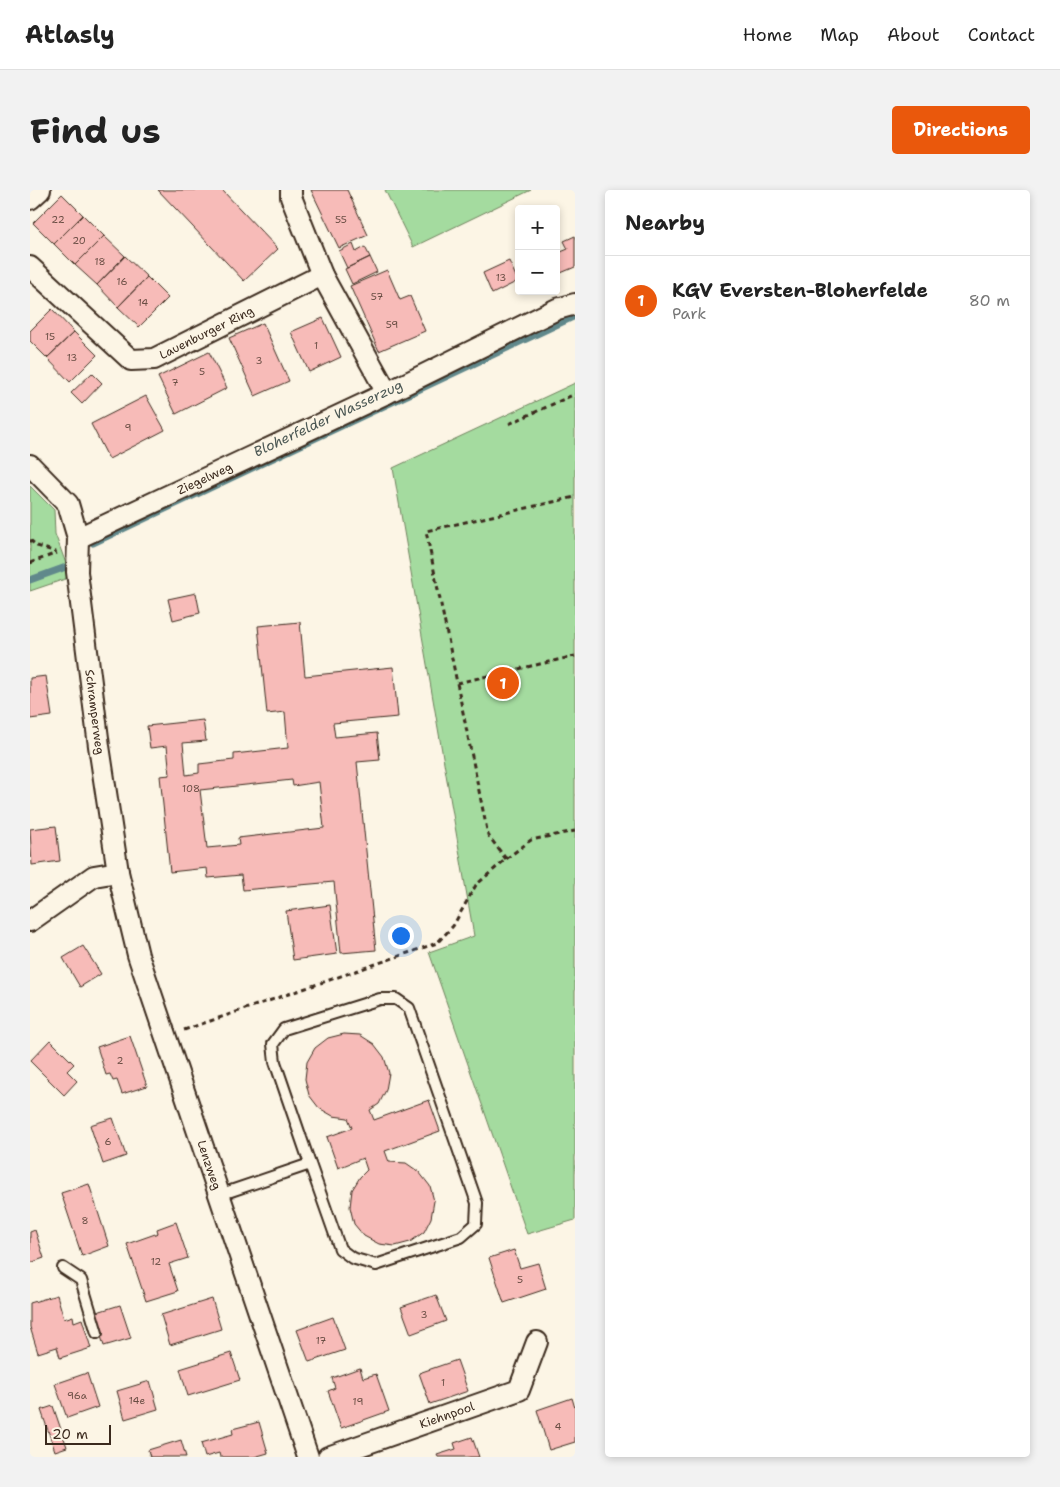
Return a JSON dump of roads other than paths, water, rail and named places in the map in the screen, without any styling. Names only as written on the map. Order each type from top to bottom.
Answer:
[{"type":"street","points":[[30,199],[40,190]]},
{"type":"street","points":[[291,190],[291,197],[322,275],[387,393]]},
{"type":"street","name":"Lauenburger Ring","points":[[30,267],[131,360],[154,358],[322,275]]},
{"type":"street","name":"Ziegelweg","points":[[78,538],[387,393],[557,309],[575,304]]},
{"type":"street","name":"Schramperweg","points":[[30,465],[68,504],[78,538],[77,572],[118,872]]},
{"type":"street","points":[[30,921],[94,876],[118,872]]},
{"type":"street","name":"Lenzweg","points":[[118,872],[138,956],[308,1457]]},
{"type":"street","name":"Kiehnpool","points":[[328,1457],[519,1390],[537,1342]]},
{"type":"lane","points":[[380,999],[396,1000],[409,1008],[477,1203],[476,1224],[461,1237],[376,1265],[352,1258],[340,1249],[310,1164],[275,1062],[273,1044],[284,1029],[380,999]]},
{"type":"lane","points":[[220,1195],[310,1164]]},
{"type":"lane","points":[[64,1268],[81,1280],[98,1333]]},
{"type":"waterway","name":"Bloherfelder Wasserzug","points":[[93,543],[575,316]]},
{"type":"waterway","name":"Bloherfelder Wasserzug","points":[[30,580],[66,567]]},
{"type":"place","name":"KGV Eversten-Bloherfelde","points":[[503,683]]}]
